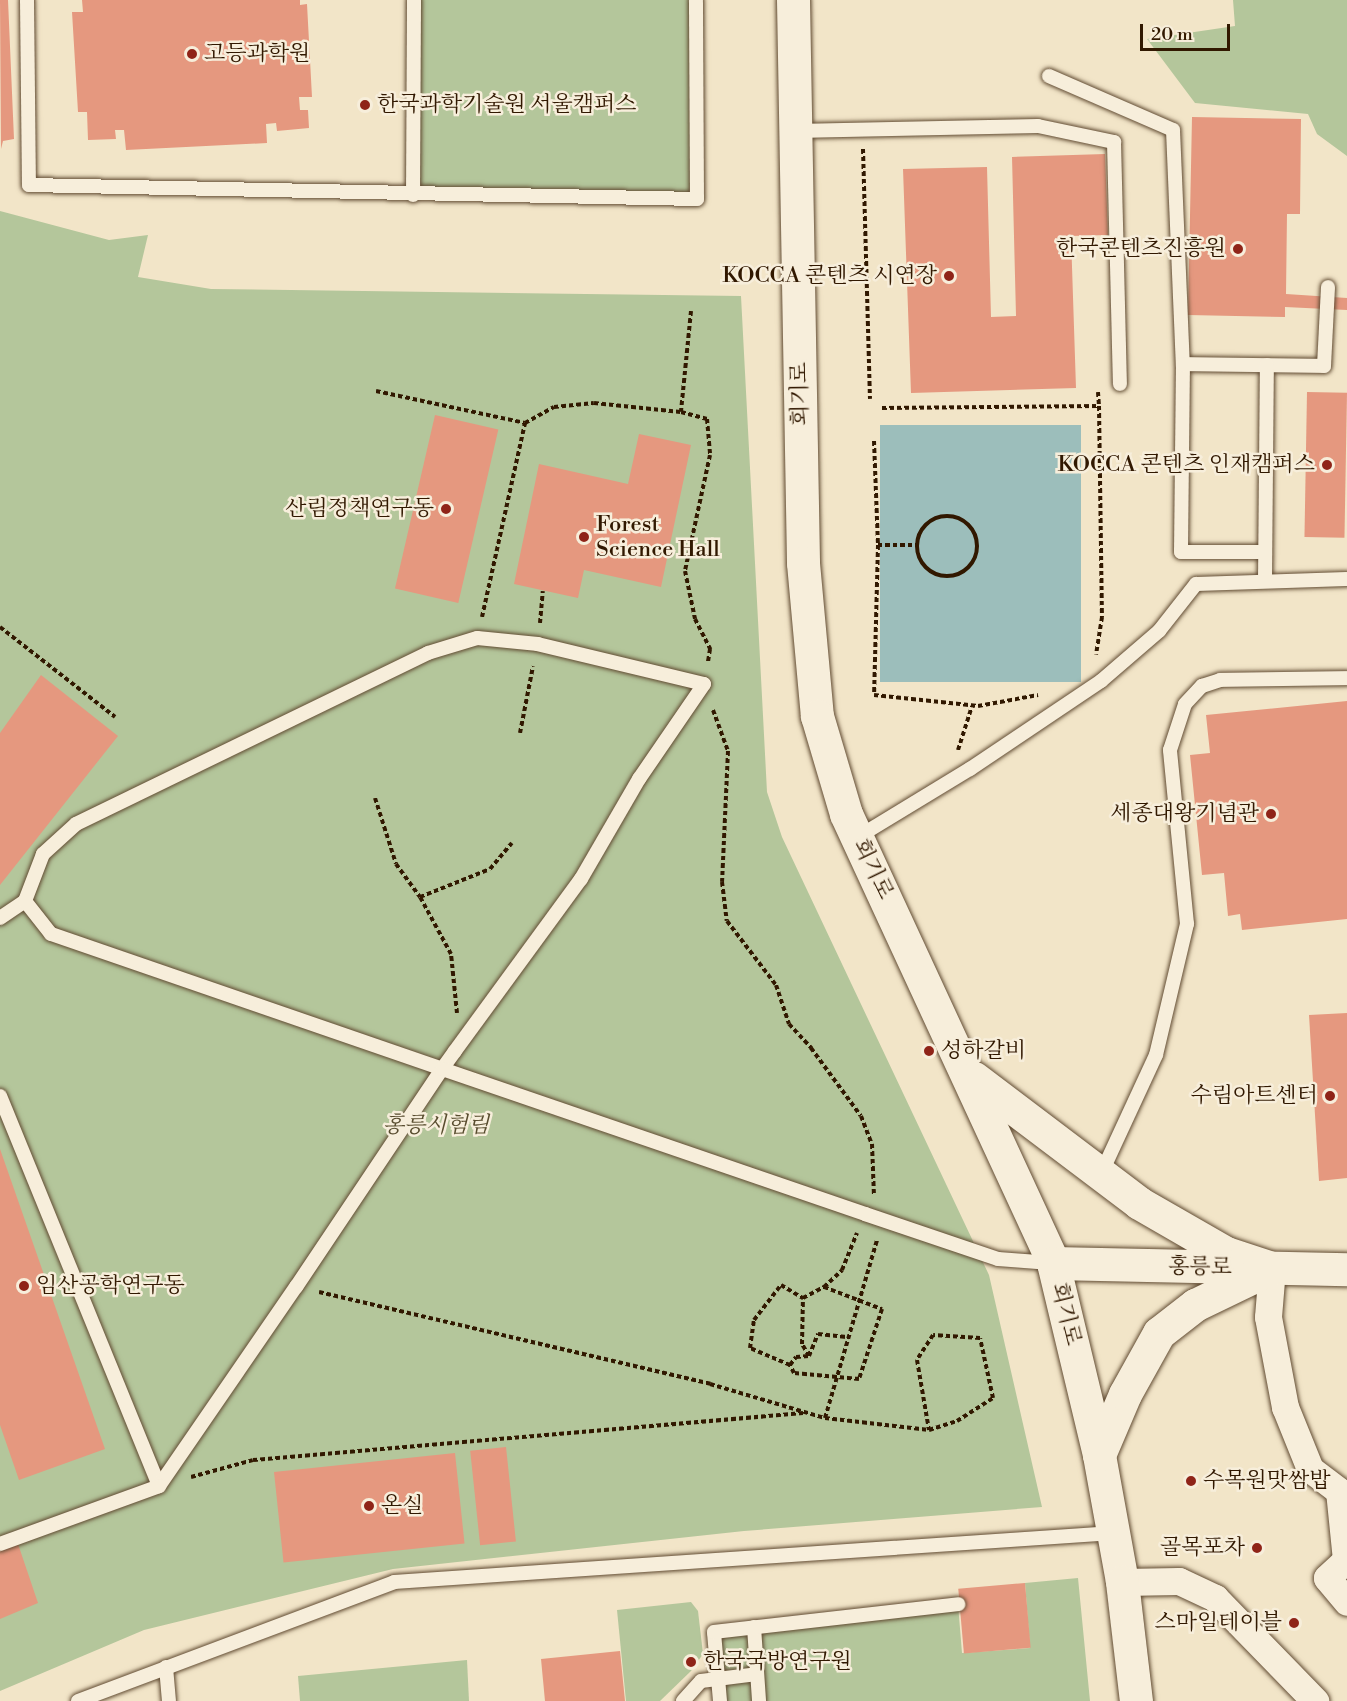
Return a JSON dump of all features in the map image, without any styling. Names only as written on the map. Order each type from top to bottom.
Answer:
[{"type":"main road","name":"회기로","points":[[793,0],[803,563],[817,716],[846,814],[968,1074],[1053,1263],[1100,1455],[1122,1582],[1136,1701]]},
{"type":"main road","points":[[968,1074],[1100,1176],[1186,1233],[1226,1253],[1272,1268]]},
{"type":"main road","name":"홍릉로","points":[[1053,1263],[1347,1269]]},
{"type":"main road","points":[[1100,1455],[1125,1394],[1159,1333],[1195,1305],[1272,1268]]},
{"type":"street","points":[[1272,1268],[1268,1317],[1285,1407],[1310,1469],[1339,1491],[1346,1560],[1327,1578],[1347,1602]]},
{"type":"street","points":[[1122,1582],[1179,1581],[1215,1598],[1315,1701]]},
{"type":"lane","points":[[27,0],[29,185],[413,195],[697,199],[696,0]]},
{"type":"lane","points":[[413,195],[414,0]]},
{"type":"lane","points":[[1049,76],[1173,130],[1182,364],[1181,552],[1265,552]]},
{"type":"lane","points":[[795,131],[1038,126],[1114,142],[1120,384]]},
{"type":"lane","points":[[1182,364],[1324,366],[1328,287]]},
{"type":"lane","points":[[1265,581],[1267,365]]},
{"type":"lane","points":[[858,837],[948,782],[1101,681],[1159,631],[1196,584],[1347,579]]},
{"type":"lane","points":[[0,918],[25,901],[42,854],[76,824],[428,653],[477,638],[538,644],[704,684],[639,779],[581,879],[442,1069],[159,1486],[0,1544]]},
{"type":"lane","points":[[1100,1176],[1155,1055],[1187,924],[1170,750],[1185,704],[1202,686],[1220,680],[1347,678]]},
{"type":"lane","points":[[25,901],[51,934],[998,1259],[1053,1263]]},
{"type":"lane","points":[[0,1096],[159,1486]]},
{"type":"lane","points":[[78,1701],[394,1582],[1113,1533]]},
{"type":"lane","points":[[720,1701],[714,1632],[958,1604]]},
{"type":"lane","points":[[754,1627],[759,1701]]},
{"type":"lane","points":[[166,1667],[169,1701]]},
{"type":"lane","points":[[683,1701],[701,1682],[757,1674]]},
{"type":"path","points":[[863,146],[870,399]]},
{"type":"path","points":[[681,412],[691,311]]},
{"type":"path","points":[[376,391],[525,423],[554,407],[594,404],[681,412],[707,419],[710,455],[684,571],[695,619],[710,649],[704,684],[728,751],[722,882],[727,921],[776,985],[789,1024],[811,1048],[861,1116],[872,1144],[876,1191],[842,1270],[824,1287],[803,1298]]},
{"type":"path","points":[[882,408],[1099,406],[1102,617],[1096,659]]},
{"type":"path","points":[[477,638],[525,423]]},
{"type":"path","points":[[874,441],[878,545],[874,695],[972,705],[1048,694]]},
{"type":"path","points":[[945,516],[965,521],[974,532],[977,546],[969,567],[948,576],[926,568],[917,545],[927,523],[945,516]]},
{"type":"path","points":[[878,545],[917,545]]},
{"type":"path","points":[[0,627],[115,717]]},
{"type":"path","points":[[948,782],[972,705]]},
{"type":"path","points":[[375,798],[396,864],[420,897],[451,954],[461,1043]]},
{"type":"path","points":[[420,897],[490,869],[512,843]]},
{"type":"path","points":[[825,1418],[884,1220]]},
{"type":"path","points":[[803,1298],[781,1285],[754,1320],[750,1348],[790,1365],[794,1373],[805,1376],[859,1379],[882,1309],[824,1287]]},
{"type":"path","points":[[296,1287],[710,1384],[825,1418],[929,1430],[957,1421],[993,1398],[980,1338],[933,1335],[917,1360],[929,1430]]},
{"type":"path","points":[[803,1298],[802,1344],[809,1356]]},
{"type":"path","points":[[809,1356],[818,1334],[849,1337]]},
{"type":"path","points":[[790,1365],[796,1357],[809,1356]]},
{"type":"path","points":[[159,1486],[253,1460],[805,1412]]},
{"type":"green space","points":[[413,0],[696,0],[696,195],[413,195]]},
{"type":"green space","points":[[1233,0],[1347,0],[1347,156],[1317,134],[1308,114],[1195,103],[1147,39],[1235,26]]},
{"type":"green space","name":"홍릉시험림","points":[[0,211],[109,240],[148,235],[138,277],[211,289],[741,296],[767,792],[782,837],[989,1275],[1042,1507],[744,1531],[393,1569],[144,1630],[0,1691]]},
{"type":"green space","points":[[1078,1578],[1090,1701],[720,1701],[714,1632],[958,1604],[962,1653],[1030,1648],[1025,1583]]},
{"type":"green space","points":[[691,1602],[698,1611],[703,1654],[691,1671],[660,1701],[626,1701],[617,1610]]},
{"type":"green space","points":[[467,1660],[469,1701],[300,1701],[298,1676]]},
{"type":"water","points":[[880,425],[1081,425],[1081,682],[880,682]]},
{"type":"building","points":[[0,0],[8,0],[14,139],[3,141],[1,149]]},
{"type":"building","name":"고등과학원","points":[[82,0],[300,0],[300,5],[307,4],[312,97],[299,97],[300,110],[308,110],[309,128],[277,131],[276,123],[266,124],[267,143],[126,150],[124,130],[115,130],[116,139],[88,140],[87,112],[78,112],[72,12],[83,12]]},
{"type":"building","name":"한국콘텐츠진흥원","points":[[1192,117],[1301,119],[1300,214],[1287,214],[1286,294],[1347,298],[1347,310],[1285,307],[1285,317],[1188,315]]},
{"type":"building","name":"KOCCA 콘텐츠 시연장","points":[[1105,154],[1108,235],[1071,236],[1076,388],[911,393],[903,169],[987,167],[991,317],[1016,316],[1012,157]]},
{"type":"building","name":"KOCCA 콘텐츠 인재캠퍼스","points":[[1307,392],[1347,393],[1344,538],[1304,537]]},
{"type":"building","name":"산림정책연구동","points":[[435,415],[498,430],[458,603],[395,588]]},
{"type":"building","points":[[639,434],[691,445],[661,587],[584,570],[578,598],[514,584],[539,464],[628,484]]},
{"type":"building","points":[[41,675],[118,736],[0,885],[0,733]]},
{"type":"building","name":"세종대왕기념관","points":[[1347,701],[1347,919],[1242,930],[1240,914],[1228,916],[1224,873],[1202,875],[1190,755],[1210,753],[1206,715]]},
{"type":"building","name":"수림아트센터","points":[[1347,1013],[1347,1178],[1319,1181],[1309,1015]]},
{"type":"building","name":"임산공학연구동","points":[[0,1149],[105,1449],[19,1480],[0,1425]]},
{"type":"building","points":[[506,1447],[516,1541],[480,1545],[470,1451]]},
{"type":"building","name":"온실","points":[[455,1453],[465,1544],[284,1563],[274,1472]]},
{"type":"building","points":[[16,1538],[38,1603],[0,1619],[0,1544]]},
{"type":"building","points":[[1025,1583],[1031,1648],[964,1654],[958,1589]]},
{"type":"building","points":[[620,1651],[625,1701],[545,1701],[541,1659]]},
{"type":"place","name":"고등과학원","points":[[192,54]]},
{"type":"place","name":"한국과학기술원 서울캠퍼스","points":[[365,105]]},
{"type":"place","name":"한국콘텐츠진흥원","points":[[1238,249]]},
{"type":"place","name":"KOCCA 콘텐츠 시연장","points":[[949,276]]},
{"type":"place","name":"KOCCA 콘텐츠 인재캠퍼스","points":[[1327,465]]},
{"type":"place","name":"산림정책연구동","points":[[446,509]]},
{"type":"place","name":"Forest Science Hall","points":[[584,537]]},
{"type":"place","name":"세종대왕기념관","points":[[1271,814]]},
{"type":"place","name":"성하갈비","points":[[929,1051]]},
{"type":"place","name":"수림아트센터","points":[[1330,1096]]},
{"type":"place","name":"임산공학연구동","points":[[24,1286]]},
{"type":"place","name":"수목원맛쌈밥","points":[[1191,1481]]},
{"type":"place","name":"온실","points":[[369,1506]]},
{"type":"place","name":"골목포차","points":[[1257,1548]]},
{"type":"place","name":"스마일테이블","points":[[1294,1623]]},
{"type":"place","name":"한국국방연구원","points":[[691,1662]]}]
